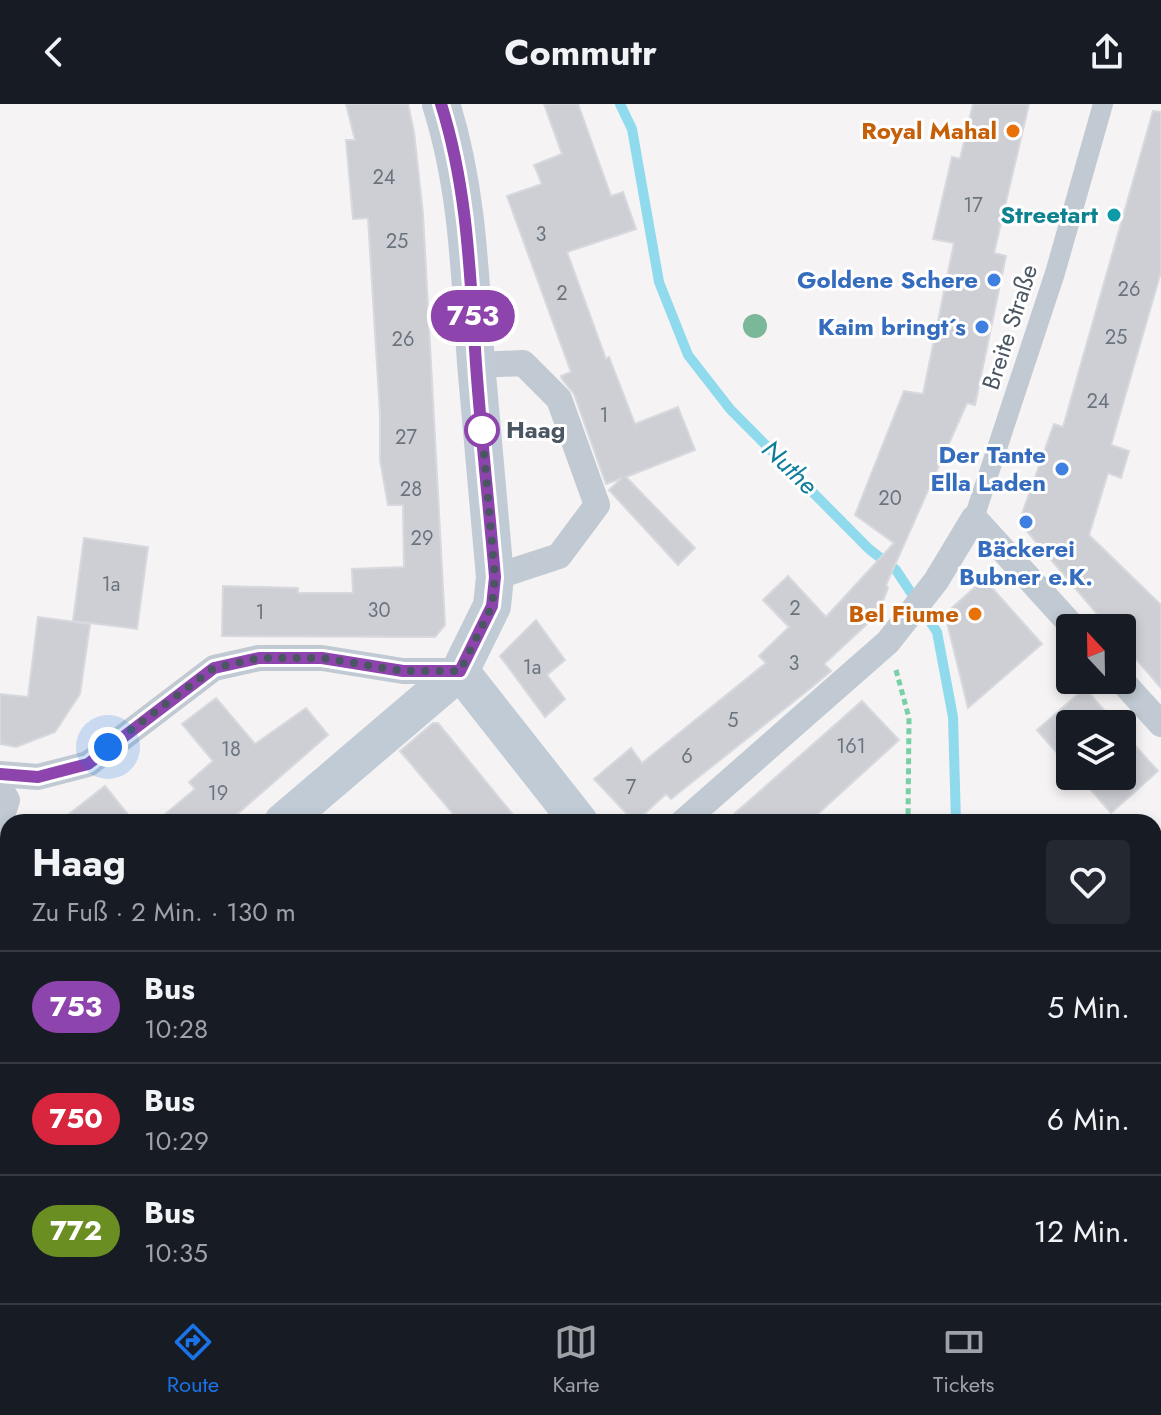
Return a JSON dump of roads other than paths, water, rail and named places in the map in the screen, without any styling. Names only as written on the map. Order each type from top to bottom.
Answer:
[{"type":"main road","points":[[292,814],[460,671],[492,606],[495,577],[468,237],[454,145],[441,104]]},
{"type":"main road","points":[[460,671],[573,814]]},
{"type":"street","name":"Breite Straße","points":[[974,518],[1055,273],[1103,104]]},
{"type":"street","points":[[476,365],[523,363],[559,399],[597,505],[559,556],[495,577]]},
{"type":"street","points":[[692,814],[888,642],[936,581],[974,518],[1061,614]]},
{"type":"street","points":[[0,774],[38,777],[88,764],[214,668],[259,658],[322,658],[403,671],[460,671]]},
{"type":"street","points":[[1134,694],[1161,724]]},
{"type":"street","points":[[0,788],[7,800],[3,814]]},
{"type":"waterway","name":"Nuthe","points":[[620,104],[632,129],[659,282],[688,355],[730,409],[869,549],[896,570],[937,632],[953,717],[956,814]]},
{"type":"place","name":"Royal Mahal","points":[[1013,131]]},
{"type":"place","name":"Streetart","points":[[1114,215]]},
{"type":"place","name":"Goldene Schere","points":[[994,280]]},
{"type":"place","name":"Kaim bringt´s","points":[[982,327]]},
{"type":"place","name":"Haag","points":[[482,430]]},
{"type":"place","name":"Der Tante Ella Laden","points":[[1062,469]]},
{"type":"place","name":"Bäckerei Bubner e.K.","points":[[1026,522]]},
{"type":"place","name":"Bel Fiume","points":[[975,614]]}]
